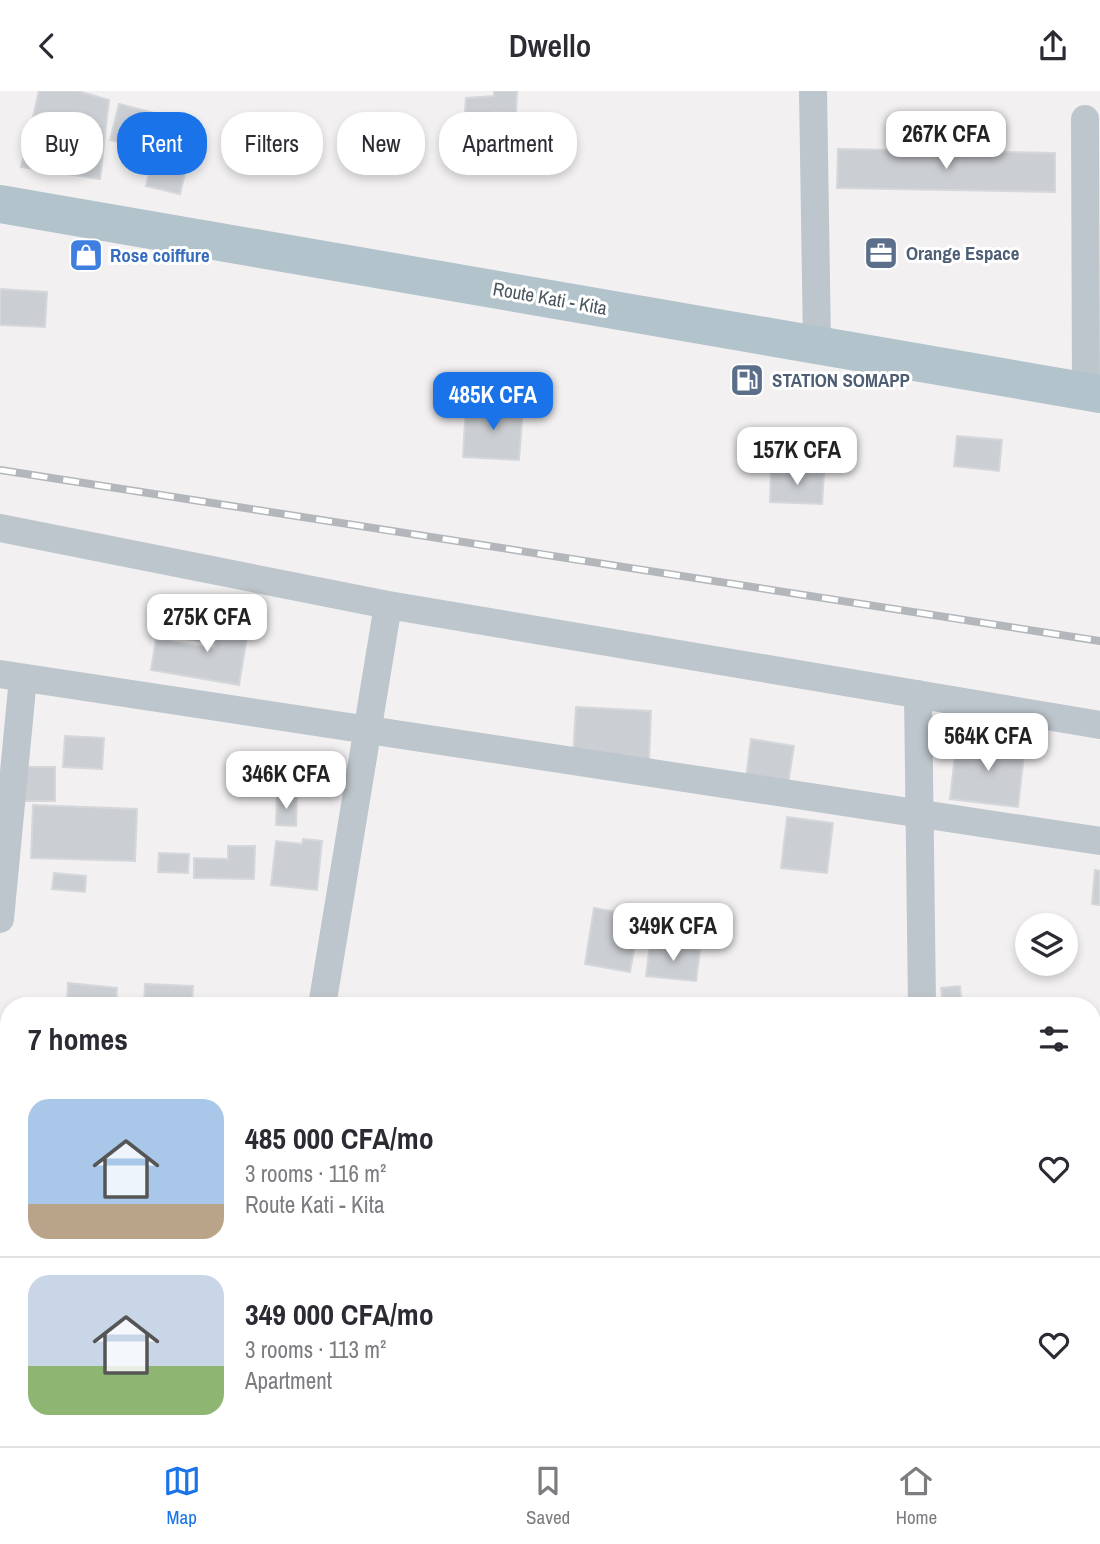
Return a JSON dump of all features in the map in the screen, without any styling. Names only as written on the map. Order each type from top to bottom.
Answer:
[{"type":"main road","name":"Route Kati - Kita","points":[[0,204],[1093,393]]},
{"type":"street","points":[[813,91],[817,344]]},
{"type":"street","points":[[1085,119],[1093,393]]},
{"type":"street","points":[[0,528],[388,605],[1100,725]]},
{"type":"street","points":[[323,997],[388,605]]},
{"type":"street","points":[[0,919],[12,676],[1100,841]]},
{"type":"street","points":[[918,694],[922,997]]},
{"type":"building","points":[[39,91],[78,91],[109,100],[103,153],[103,112],[34,112]]},
{"type":"building","points":[[494,91],[517,91],[516,112],[465,112],[466,98],[494,96]]},
{"type":"building","points":[[119,104],[150,112],[117,112]]},
{"type":"building","points":[[117,112],[117,142],[110,140]]},
{"type":"building","points":[[838,149],[1055,153],[1055,192],[837,188]]},
{"type":"building","points":[[74,175],[100,175],[100,179]]},
{"type":"building","points":[[149,175],[185,175],[180,194],[146,186]]},
{"type":"building","points":[[0,289],[47,292],[45,327],[0,325]]},
{"type":"building","points":[[466,404],[523,407],[519,460],[463,457]]},
{"type":"building","points":[[957,436],[1002,440],[999,471],[954,466]]},
{"type":"building","points":[[771,470],[824,473],[822,504],[770,502]]},
{"type":"building","points":[[159,607],[217,613],[214,642],[156,636]]},
{"type":"building","points":[[222,613],[250,618],[239,685],[151,670],[156,639],[215,649]]},
{"type":"building","points":[[576,707],[651,711],[649,760],[573,756]]},
{"type":"building","points":[[65,736],[104,738],[102,769],[63,767]]},
{"type":"building","points":[[957,738],[1025,746],[1018,807],[950,799]]},
{"type":"building","points":[[751,739],[794,746],[788,784],[746,778]]},
{"type":"building","points":[[23,767],[55,767],[55,801],[23,801]]},
{"type":"building","points":[[277,796],[297,797],[296,826],[276,825]]},
{"type":"building","points":[[33,805],[137,809],[135,861],[31,858]]},
{"type":"building","points":[[787,817],[833,823],[827,873],[781,868]]},
{"type":"building","points":[[303,839],[322,841],[317,890],[271,885],[276,841],[302,844]]},
{"type":"building","points":[[228,846],[255,846],[254,879],[194,878],[194,858],[228,859]]},
{"type":"building","points":[[159,853],[189,854],[188,873],[158,872]]},
{"type":"building","points":[[1095,870],[1100,871],[1100,905],[1092,904]]},
{"type":"building","points":[[54,873],[86,876],[85,892],[52,889]]},
{"type":"building","points":[[594,908],[640,916],[630,972],[585,964]]},
{"type":"building","points":[[650,944],[700,950],[696,981],[646,976]]},
{"type":"building","points":[[68,983],[117,988],[116,997],[67,997]]},
{"type":"building","points":[[145,984],[193,986],[192,997],[144,997]]},
{"type":"building","points":[[960,986],[961,997],[942,997],[941,988]]},
{"type":"railway","points":[[0,470],[1100,641]]},
{"type":"place","name":"Orange Espace","points":[[881,253]]},
{"type":"place","name":"Rose coiffure","points":[[86,255]]},
{"type":"place","name":"STATION SOMAPP","points":[[747,380]]}]
